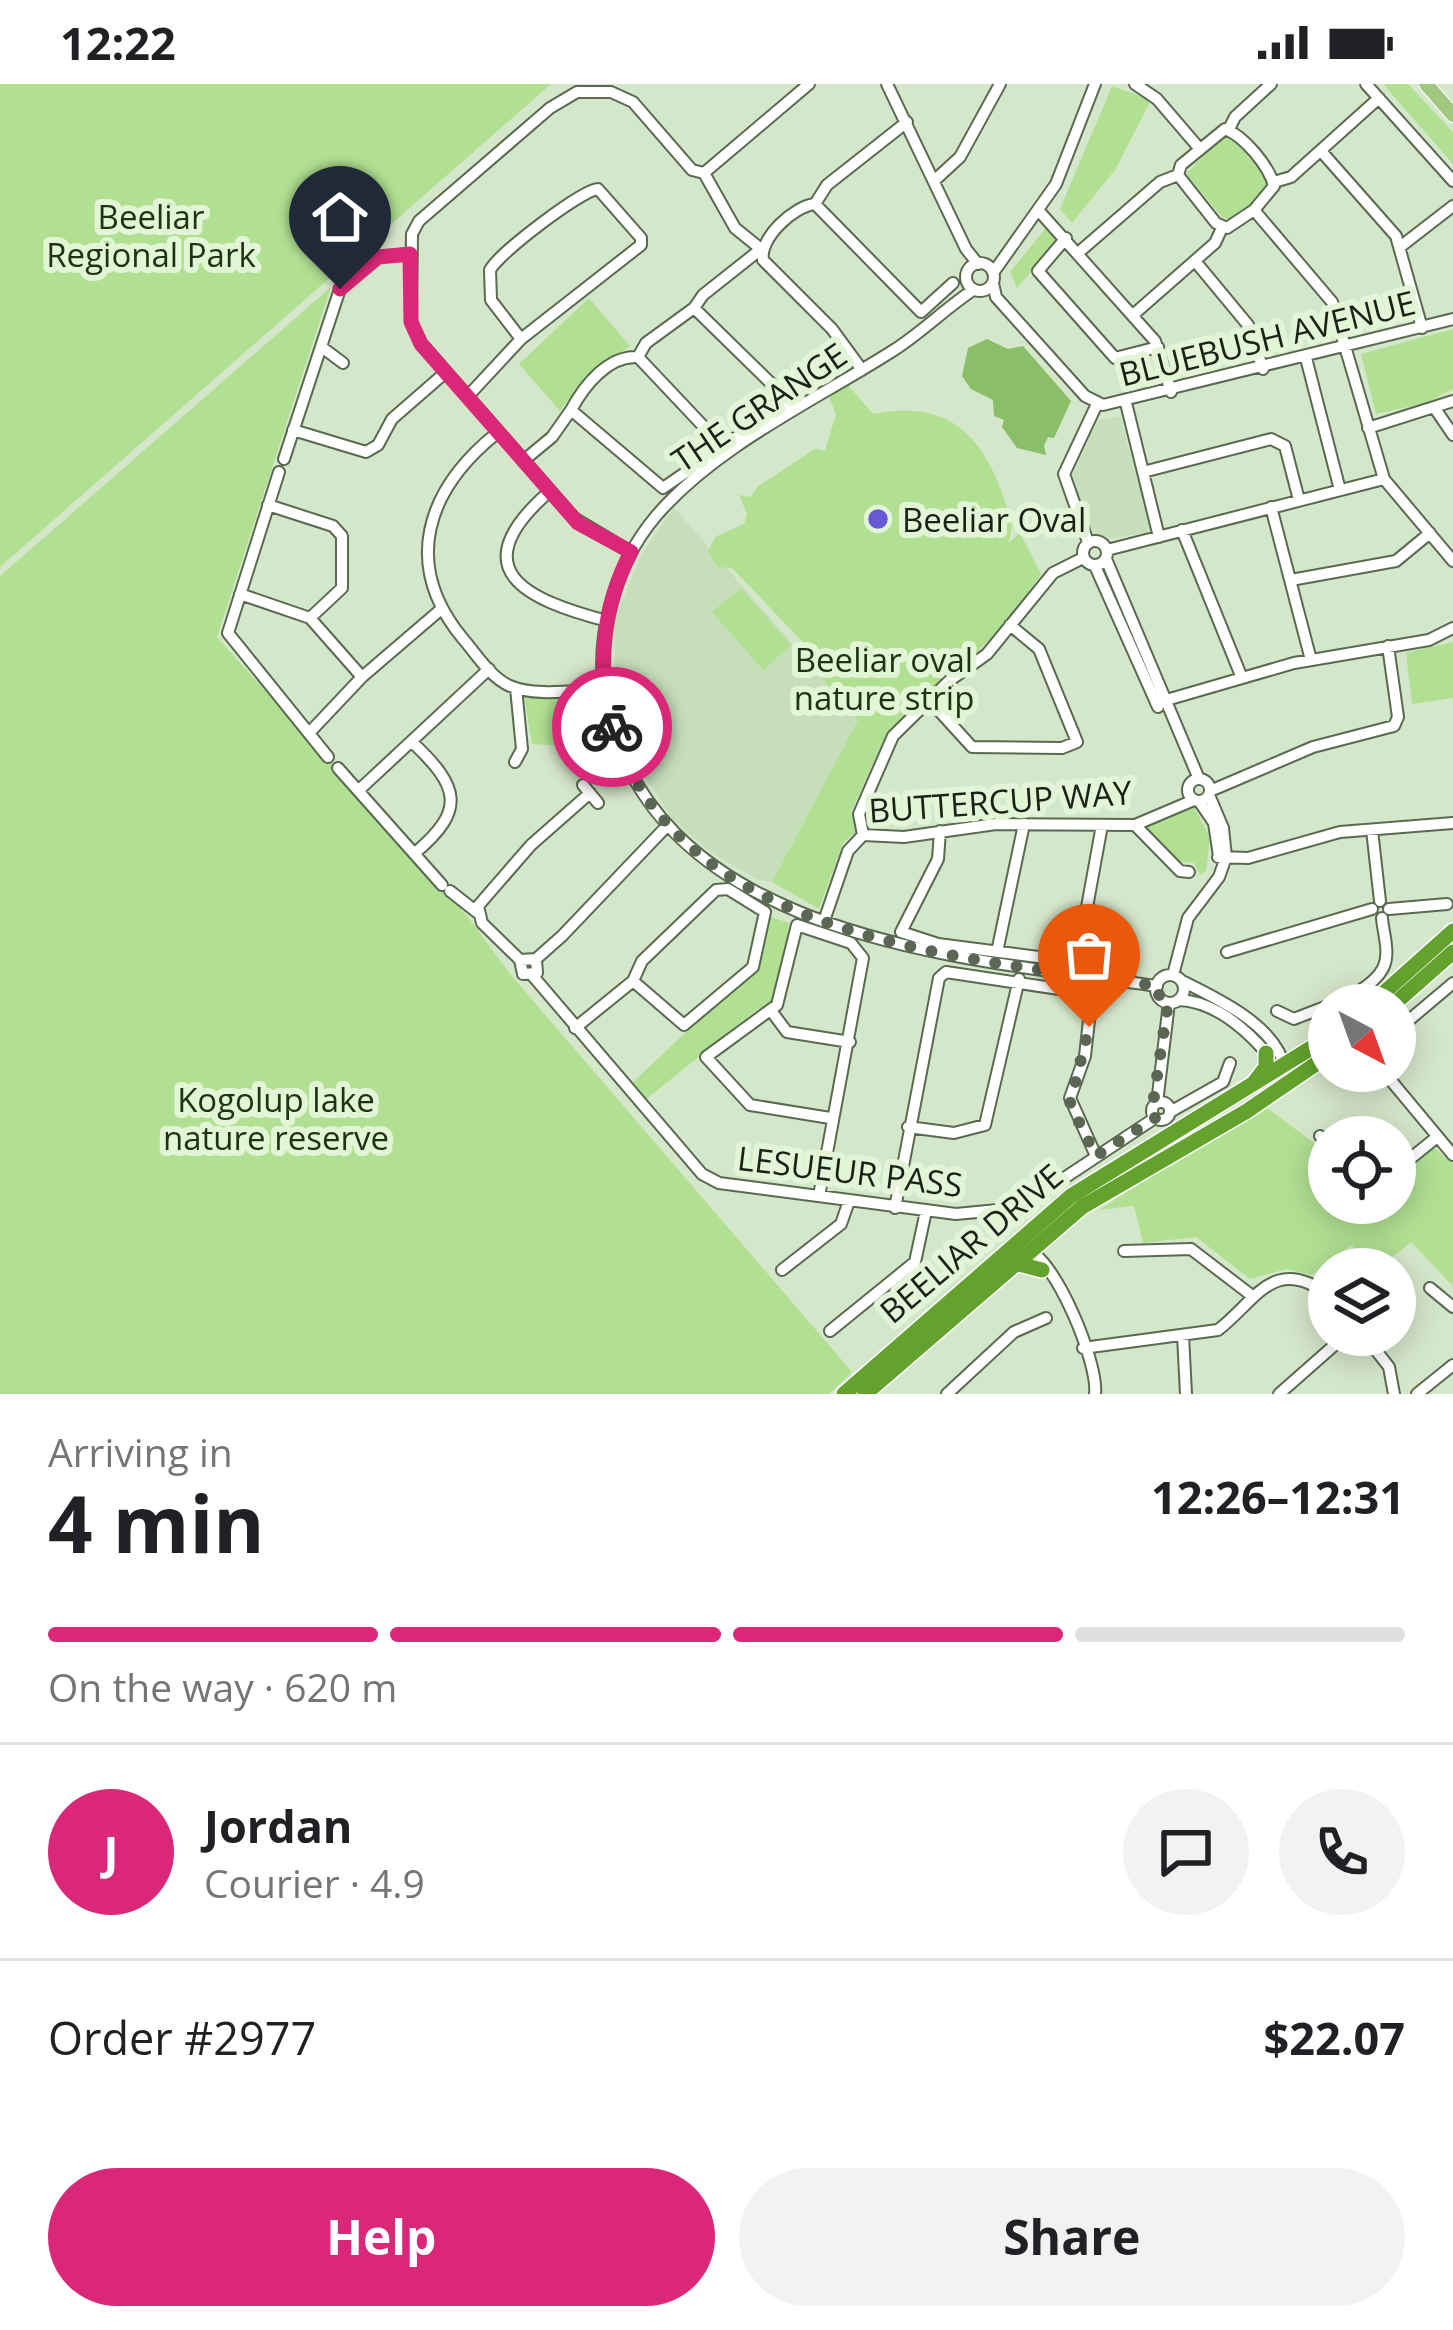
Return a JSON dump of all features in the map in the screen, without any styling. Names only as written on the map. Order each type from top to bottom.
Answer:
[{"type":"highway","points":[[1394,984],[1453,931]]},
{"type":"highway","points":[[1416,985],[1453,952]]},
{"type":"highway","name":"BEELIAR DRIVE","points":[[865,1394],[1008,1259],[1040,1221],[1088,1184],[1308,1052]]},
{"type":"highway","points":[[1247,1092],[1266,1066],[1266,1053]]},
{"type":"highway","name":"BEELIAR DRIVE","points":[[844,1394],[1008,1259],[1030,1250],[1095,1197],[1308,1070]]},
{"type":"highway","points":[[1008,1259],[1042,1270]]},
{"type":"main road","points":[[1426,84],[1453,115]]},
{"type":"street","points":[[704,173],[809,84]]},
{"type":"street","points":[[815,204],[917,315],[977,278],[887,84]]},
{"type":"street","points":[[935,180],[961,157],[1000,84]]},
{"type":"street","name":"THE GRANGE","points":[[1095,84],[1072,150],[1039,211],[1002,256],[952,302],[862,370],[687,486],[631,552],[608,621],[604,690],[625,764],[666,827],[763,895],[912,949],[1157,986]]},
{"type":"street","points":[[1229,129],[1235,116],[1271,84]]},
{"type":"street","points":[[1366,84],[1453,181]]},
{"type":"street","points":[[1139,86],[1199,148]]},
{"type":"street","points":[[631,552],[578,523],[446,372],[411,322],[410,254],[419,221],[550,107],[577,92],[611,92],[633,102],[692,170],[704,173],[735,228],[761,249],[763,260],[832,329],[862,370]]},
{"type":"street","points":[[1274,182],[1287,179],[1379,98]]},
{"type":"street","points":[[638,357],[646,343],[694,308],[800,208],[815,204],[827,185],[907,122]]},
{"type":"street","points":[[1178,175],[1181,165],[1199,148],[1217,132],[1229,129]]},
{"type":"street","points":[[1229,129],[1274,182]]},
{"type":"street","points":[[1321,151],[1400,247],[1422,328]]},
{"type":"street","points":[[1178,175],[1222,228]]},
{"type":"street","points":[[1078,253],[1160,182],[1178,175]]},
{"type":"street","points":[[1133,315],[1195,261],[1222,228],[1254,210],[1270,194],[1274,182]]},
{"type":"street","points":[[468,396],[521,339],[641,243],[593,188],[523,235],[490,269],[491,300],[521,339]]},
{"type":"street","points":[[1400,247],[1453,206]]},
{"type":"street","points":[[1254,210],[1328,296],[1384,479],[1453,561]]},
{"type":"street","points":[[1039,211],[1158,347],[1171,392]]},
{"type":"street","points":[[1066,238],[1038,271],[1115,358],[1158,347]]},
{"type":"street","points":[[328,757],[231,643],[228,633],[340,289],[378,257],[410,254]]},
{"type":"street","points":[[1195,261],[1248,325],[1263,369]]},
{"type":"street","name":"BLUEBUSH AVENUE","points":[[977,278],[1097,404],[1126,403],[1453,319]]},
{"type":"street","points":[[571,410],[661,488],[793,398],[694,308]]},
{"type":"street","points":[[323,347],[343,363]]},
{"type":"street","points":[[524,461],[552,437],[604,370],[626,357],[638,357],[722,446]]},
{"type":"street","points":[[1306,358],[1340,490]]},
{"type":"street","points":[[292,430],[366,452],[378,445],[392,419],[446,372]]},
{"type":"street","points":[[1368,428],[1453,401]]},
{"type":"street","points":[[1126,403],[1159,536]]},
{"type":"street","points":[[1097,404],[1064,474],[1088,542],[1214,823],[1222,857],[1210,888],[1188,918],[1157,1103],[1152,1110],[1155,1118],[1164,1120],[1222,1082],[1230,1063]]},
{"type":"street","points":[[1436,410],[1453,435]]},
{"type":"street","points":[[497,433],[453,472],[426,547],[440,611],[489,669],[516,688],[604,690]]},
{"type":"street","points":[[1143,472],[1271,439],[1285,446],[1299,500]]},
{"type":"street","points":[[863,835],[860,814],[883,751],[949,681],[986,654],[1053,573],[1159,536],[1384,479]]},
{"type":"street","points":[[550,491],[517,525],[507,556],[510,571],[546,605],[608,621]]},
{"type":"street","points":[[268,505],[332,526],[343,536],[342,588],[310,618]]},
{"type":"street","points":[[1271,507],[1311,660]]},
{"type":"street","points":[[1181,530],[1242,678]]},
{"type":"street","points":[[1291,580],[1396,562],[1430,533]]},
{"type":"street","points":[[1088,542],[1100,542],[1098,558]]},
{"type":"street","points":[[240,594],[310,618],[362,677]]},
{"type":"street","points":[[310,732],[362,677],[440,611]]},
{"type":"street","points":[[931,702],[972,747],[1062,748],[1077,742],[1039,650],[1010,625]]},
{"type":"street","points":[[1159,702],[1311,660],[1429,640],[1453,628]]},
{"type":"street","name":"BUTTERCUP WAY","points":[[825,918],[848,851],[863,835],[1024,824],[1135,825],[1230,778],[1313,747],[1394,726],[1398,717],[1388,646]]},
{"type":"street","points":[[359,790],[489,669]]},
{"type":"street","points":[[515,761],[523,749],[516,688]]},
{"type":"street","points":[[412,742],[443,774],[452,811],[449,823],[415,854]]},
{"type":"street","name":"LESUEUR PASS","points":[[338,768],[446,888],[478,913],[520,960],[519,970],[532,976],[702,1174],[719,1183],[926,1211],[965,1214],[1024,1207],[1155,1118]]},
{"type":"street","points":[[478,913],[481,901],[531,845],[590,794]]},
{"type":"street","points":[[997,952],[1024,824]]},
{"type":"street","points":[[1222,857],[1248,858],[1318,836],[1453,824]]},
{"type":"street","points":[[940,831],[938,859],[901,932],[938,944],[1082,963],[1102,825]]},
{"type":"street","points":[[1135,825],[1180,872],[1189,872]]},
{"type":"street","points":[[520,960],[536,958],[666,827]]},
{"type":"street","points":[[1277,1011],[1294,1019],[1352,993],[1379,973],[1386,956],[1372,830]]},
{"type":"street","points":[[575,1028],[633,981],[642,961],[716,890],[728,890],[765,912],[753,967],[684,1025],[633,981]]},
{"type":"street","points":[[1227,952],[1381,909],[1447,904]]},
{"type":"street","points":[[772,1012],[781,995],[794,927],[851,943],[863,962],[850,1042],[830,1118],[819,1196]]},
{"type":"street","points":[[532,976],[539,968],[536,958]]},
{"type":"street","points":[[895,1208],[940,975],[1019,980],[1092,994],[1084,1056],[1070,1098],[1096,1156]]},
{"type":"street","points":[[1178,978],[1157,986],[1160,999],[1197,1001],[1220,1013],[1286,1068]]},
{"type":"street","points":[[1178,978],[1250,1021],[1283,1056],[1286,1068],[1280,1090]]},
{"type":"street","points":[[908,1126],[954,1133],[985,1126],[1019,980]]},
{"type":"street","points":[[1416,1014],[1453,983]]},
{"type":"street","points":[[772,1012],[787,1031],[850,1042]]},
{"type":"street","points":[[772,1012],[759,1013],[706,1058],[750,1105],[830,1118]]},
{"type":"street","points":[[1286,1068],[1308,1062]]},
{"type":"street","points":[[1400,1092],[1453,1155]]},
{"type":"street","points":[[1157,1103],[1166,1104],[1170,1112]]},
{"type":"street","points":[[1416,1154],[1437,1137]]},
{"type":"street","points":[[782,1270],[837,1228],[849,1201]]},
{"type":"street","points":[[831,1331],[915,1262],[926,1211]]},
{"type":"street","points":[[1040,1221],[1030,1250],[1054,1285]]},
{"type":"street","points":[[1124,1251],[1191,1249],[1250,1295]]},
{"type":"street","points":[[1030,1250],[1086,1347],[1092,1394]]},
{"type":"street","points":[[1086,1347],[1218,1330],[1250,1295],[1272,1282],[1295,1280],[1308,1286]]},
{"type":"street","points":[[1430,1288],[1453,1307]]},
{"type":"street","points":[[947,1394],[1014,1332],[1046,1318]]},
{"type":"street","points":[[1183,1335],[1186,1394]]},
{"type":"street","points":[[1279,1394],[1322,1356]]},
{"type":"street","points":[[1380,1356],[1389,1367],[1394,1394]]},
{"type":"street","points":[[1417,1394],[1453,1365]]},
{"type":"shaded area","points":[[987,339],[1008,349],[1023,346],[1071,401],[1054,438],[1048,437],[1046,455],[1017,448],[1002,427],[1004,420],[994,416],[993,400],[971,389],[962,376],[968,348]]},
{"type":"shaded area","points":[[1120,417],[1150,525],[1146,533],[1099,540],[1088,525],[1071,479],[1098,420]]},
{"type":"shaded area","points":[[674,507],[858,720],[772,882],[756,879],[710,852],[673,820],[642,771],[616,692],[614,621],[641,555]]},
{"type":"green space","name":"Beeliar Regional Park","points":[[0,84],[551,84],[0,567]]},
{"type":"green space","points":[[1383,84],[1408,84],[1453,132],[1453,164]]},
{"type":"green space","points":[[1112,86],[1151,100],[1115,170],[1072,223],[1060,209]]},
{"type":"green space","points":[[1223,135],[1233,138],[1269,182],[1266,191],[1231,220],[1222,217],[1186,174]]},
{"type":"green space","points":[[1050,223],[1060,238],[1017,288],[1010,272]]},
{"type":"green space","name":"Kogolup lake nature reserve","points":[[331,287],[217,637],[468,917],[511,975],[852,1372],[829,1394],[0,1394],[0,576]]},
{"type":"green space","points":[[589,298],[630,346],[585,377],[560,411],[519,364]]},
{"type":"green space","points":[[1453,329],[1453,389],[1426,403],[1376,414],[1361,354]]},
{"type":"green space","name":"Beeliar Oval","points":[[848,385],[873,414],[921,412],[957,426],[972,439],[995,475],[1008,510],[1008,543],[1020,533],[1041,574],[1006,624],[883,741],[851,812],[857,831],[843,843],[819,909],[772,882],[858,720],[807,661],[816,656],[732,568],[717,567],[708,551],[715,537],[744,524],[747,514],[739,495],[751,497],[757,487],[815,449],[825,451],[836,414],[829,397]]},
{"type":"green space","points":[[741,588],[791,645],[763,670],[712,612]]},
{"type":"green space","points":[[1453,642],[1453,698],[1412,704],[1406,653]]},
{"type":"green space","points":[[597,695],[617,757],[592,778],[566,746],[532,744],[524,696]]},
{"type":"green space","points":[[1193,805],[1210,837],[1206,871],[1200,875],[1194,863],[1175,861],[1146,828]]},
{"type":"green space","points":[[768,916],[789,923],[781,982],[771,1007],[758,1009],[645,1100],[631,1084],[758,964]]},
{"type":"green space","points":[[1263,1105],[1308,1138],[1308,1224],[1416,1224],[1416,1160],[1433,1147],[1453,1164],[1453,1286],[1411,1242],[1404,1248],[1308,1248],[1308,1274],[1287,1269],[1250,1279],[1196,1237],[1143,1243],[1134,1206],[1099,1210]]},
{"type":"way so far","points":[[612,727],[625,764],[666,827],[704,858],[771,898],[912,949],[1157,986],[1160,999],[1168,1003],[1157,1103],[1152,1110],[1155,1118],[1096,1156],[1070,1104],[1089,1027]]},
{"type":"place","name":"Beeliar Oval","points":[[878,519]]},
{"type":"route","points":[[340,289],[378,257],[410,254],[411,322],[421,344],[578,523],[631,552],[611,598],[605,642],[604,690],[612,727]]},
{"type":"park label","name":"Beeliar oval nature strip","points":[[884,678]]}]
